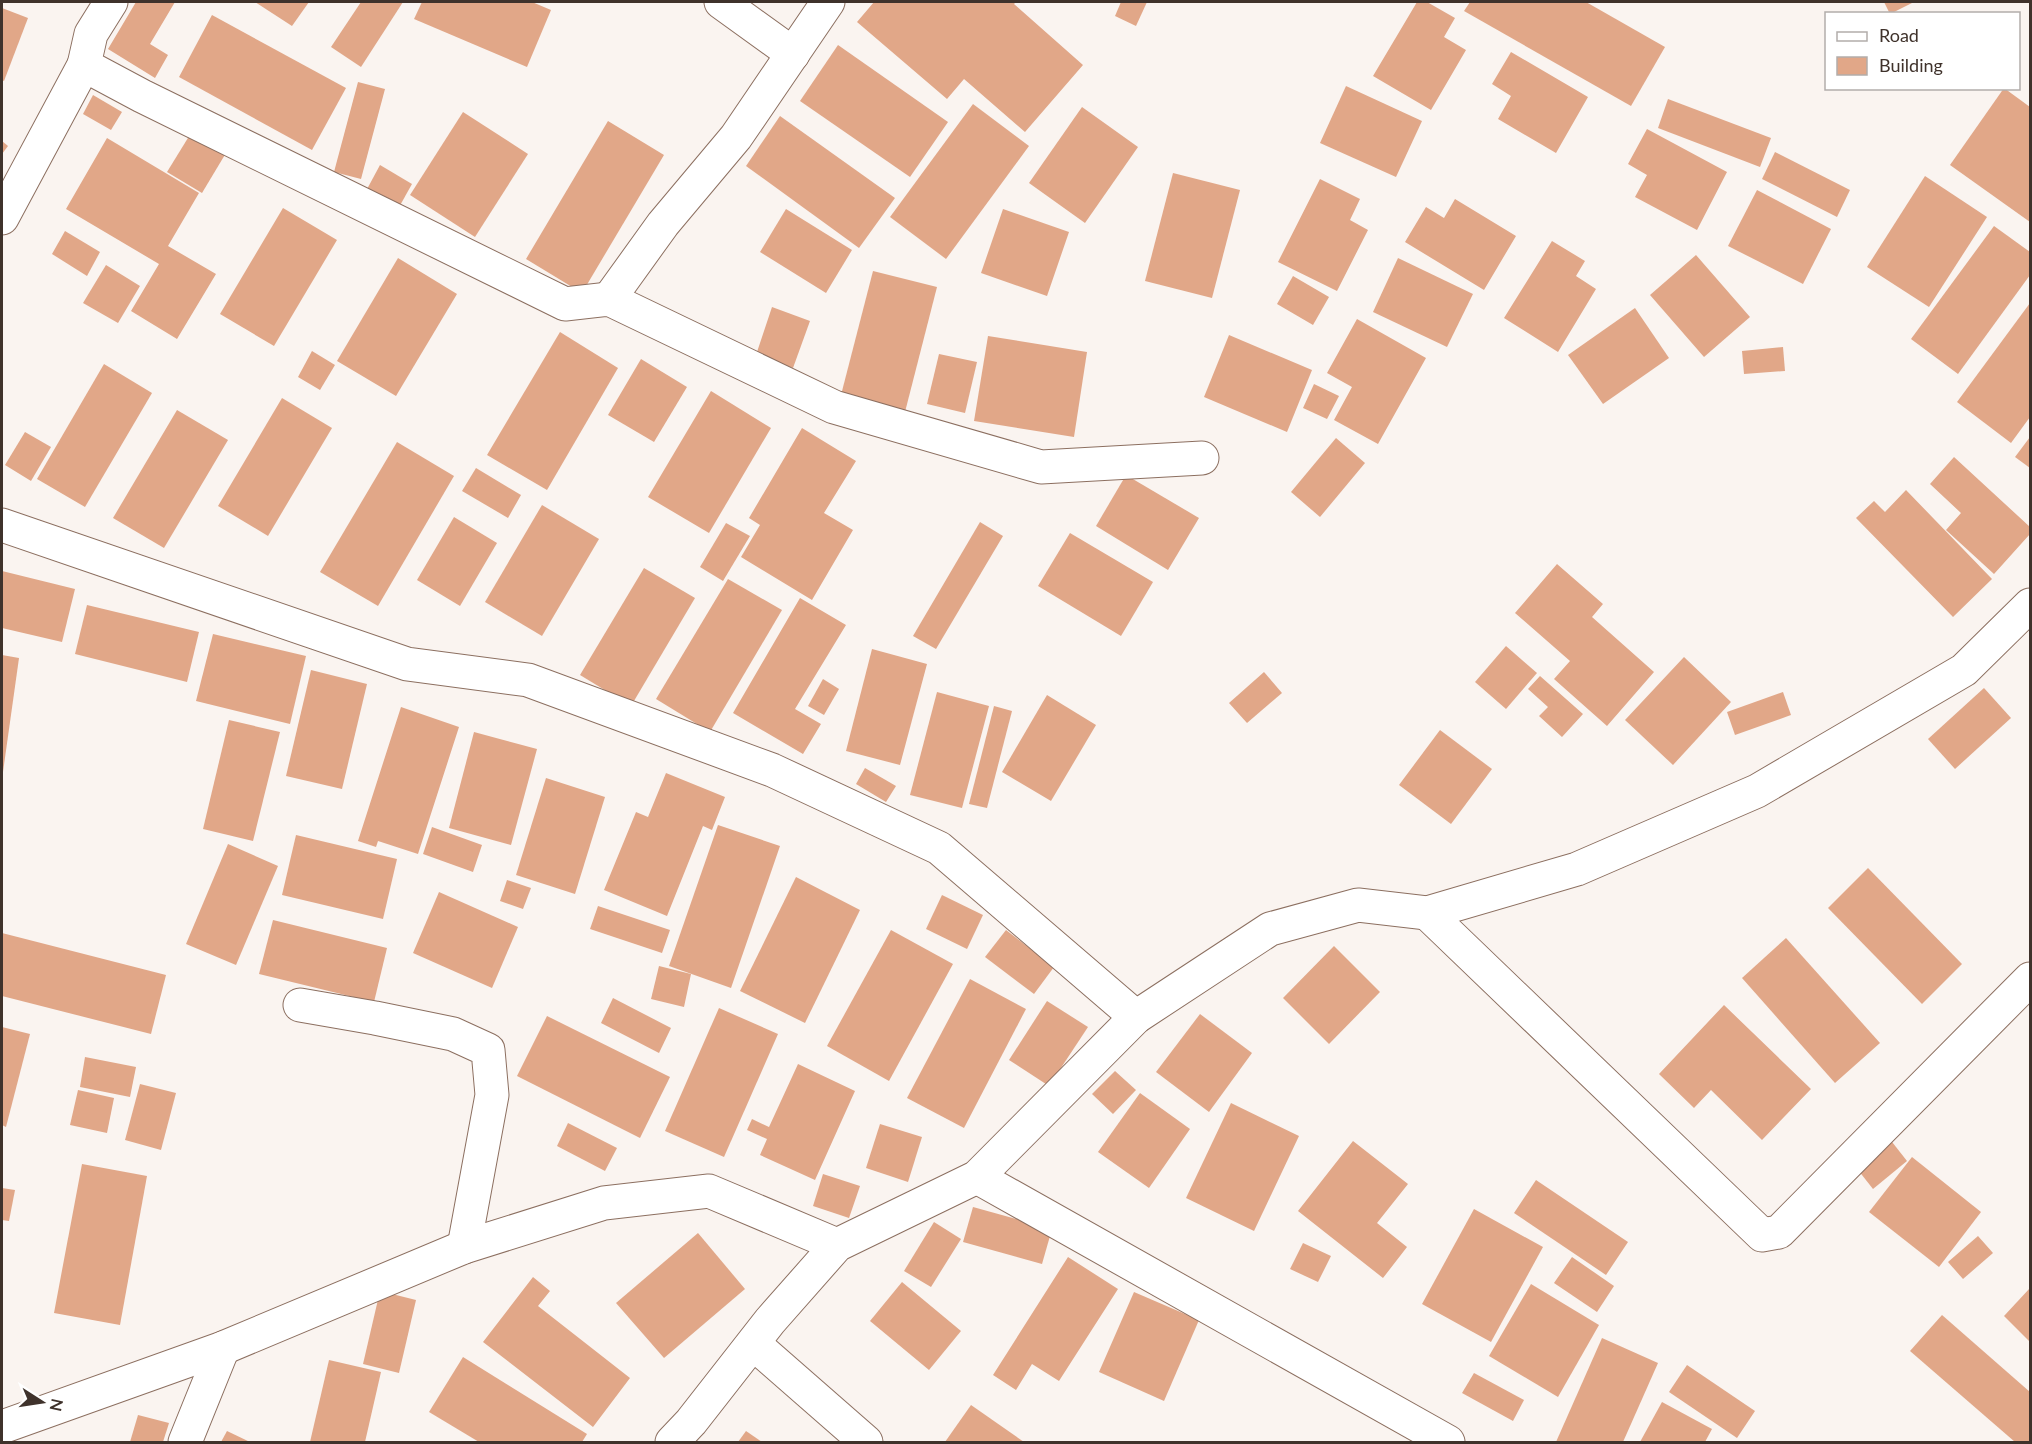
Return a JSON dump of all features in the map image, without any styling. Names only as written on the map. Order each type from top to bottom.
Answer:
[{"type":"street","points":[[2,218],[84,65],[91,34],[111,2]]},
{"type":"street","points":[[721,2],[793,54]]},
{"type":"street","points":[[609,299],[663,224],[736,137],[828,2]]},
{"type":"street","points":[[84,65],[142,96],[565,304],[609,299],[834,407],[1041,466],[1202,458]]},
{"type":"street","points":[[2,525],[407,664],[528,680],[772,770],[939,848],[1136,1017]]},
{"type":"street","points":[[672,1443],[754,1344],[770,1320],[837,1245],[977,1177],[1136,1017],[1270,929],[1358,905],[1427,913],[1577,868],[1757,791],[1964,670],[2031,605]]},
{"type":"street","points":[[1427,913],[1762,1235],[1779,1232],[2031,979]]},
{"type":"street","points":[[300,1005],[453,1034],[488,1050],[492,1095],[464,1247]]},
{"type":"street","points":[[977,1177],[1448,1443]]},
{"type":"street","points":[[2,1427],[223,1348],[464,1247],[604,1203],[709,1191],[837,1245]]},
{"type":"street","points":[[754,1344],[866,1443]]},
{"type":"street","points":[[185,1443],[223,1348]]},
{"type":"building","points":[[136,2],[175,2],[150,44],[168,55],[155,78],[108,49]]},
{"type":"building","points":[[255,2],[309,2],[292,26]]},
{"type":"building","points":[[361,2],[403,2],[361,67],[331,47]]},
{"type":"building","points":[[422,2],[532,2],[551,10],[527,67],[414,19]]},
{"type":"building","points":[[874,2],[1016,2],[1014,4],[1083,65],[1025,132],[964,79],[947,99],[857,22]]},
{"type":"building","points":[[1121,2],[1147,2],[1136,26],[1115,16]]},
{"type":"building","points":[[1417,2],[1427,2],[1455,18],[1444,37],[1466,50],[1431,110],[1373,76]]},
{"type":"building","points":[[1470,2],[1586,2],[1665,47],[1631,106],[1464,11]]},
{"type":"building","points":[[1884,2],[1914,2],[1894,12],[1889,12]]},
{"type":"building","points":[[2,8],[28,18],[4,81],[2,80]]},
{"type":"building","points":[[212,15],[346,88],[312,150],[179,77]]},
{"type":"building","points":[[838,45],[948,122],[910,177],[800,101]]},
{"type":"building","points":[[1511,52],[1588,97],[1556,153],[1498,119],[1511,96],[1492,84]]},
{"type":"building","points":[[358,82],[385,89],[361,179],[334,172]]},
{"type":"building","points":[[1346,86],[1422,121],[1396,177],[1320,143]]},
{"type":"building","points":[[2003,90],[2007,90],[2030,107],[2030,222],[1950,165]]},
{"type":"building","points":[[93,95],[122,112],[111,130],[83,114]]},
{"type":"building","points":[[1668,99],[1771,138],[1760,167],[1658,128]]},
{"type":"building","points":[[973,104],[1029,146],[946,259],[890,217]]},
{"type":"building","points":[[1082,107],[1138,147],[1085,223],[1029,183]]},
{"type":"building","points":[[463,112],[528,154],[475,237],[410,195]]},
{"type":"building","points":[[780,116],[895,198],[859,248],[746,166]]},
{"type":"building","points":[[608,121],[664,155],[582,293],[526,259]]},
{"type":"building","points":[[1647,129],[1727,172],[1697,230],[1635,197],[1647,175],[1628,164]]},
{"type":"building","points":[[191,133],[226,153],[202,193],[167,172]]},
{"type":"building","points":[[107,138],[199,193],[168,246],[216,274],[177,339],[131,311],[159,264],[66,209]]},
{"type":"building","points":[[2,141],[8,146],[2,154]]},
{"type":"building","points":[[1775,152],[1850,190],[1837,217],[1762,179]]},
{"type":"building","points":[[380,165],[412,184],[398,209],[366,191]]},
{"type":"building","points":[[1173,173],[1240,190],[1212,298],[1145,281]]},
{"type":"building","points":[[1925,176],[1987,217],[1929,307],[1867,267]]},
{"type":"building","points":[[1320,179],[1360,199],[1350,220],[1368,230],[1337,291],[1278,262]]},
{"type":"building","points":[[1757,190],[1831,229],[1803,284],[1728,246]]},
{"type":"building","points":[[1455,199],[1516,236],[1484,290],[1405,242],[1426,207],[1444,218]]},
{"type":"building","points":[[283,208],[337,240],[274,346],[220,314]]},
{"type":"building","points":[[786,209],[852,250],[826,293],[760,252]]},
{"type":"building","points":[[1003,209],[1069,232],[1047,296],[981,273]]},
{"type":"building","points":[[1994,226],[2030,252],[2030,275],[1958,374],[1911,339]]},
{"type":"building","points":[[65,231],[100,252],[87,276],[52,254]]},
{"type":"building","points":[[1552,241],[1585,261],[1576,276],[1596,289],[1558,352],[1504,318]]},
{"type":"building","points":[[1696,255],[1750,317],[1704,357],[1650,295]]},
{"type":"building","points":[[398,258],[457,294],[396,396],[337,361]]},
{"type":"building","points":[[1398,258],[1473,294],[1447,347],[1373,312]]},
{"type":"building","points":[[106,265],[140,286],[118,323],[83,303]]},
{"type":"building","points":[[873,271],[937,287],[905,412],[841,395]]},
{"type":"building","points":[[1293,276],[1329,297],[1313,325],[1277,304]]},
{"type":"building","points":[[2030,303],[2030,417],[2011,443],[1957,402]]},
{"type":"building","points":[[772,307],[810,321],[793,368],[756,355]]},
{"type":"building","points":[[1635,308],[1669,358],[1603,404],[1568,355]]},
{"type":"building","points":[[1357,319],[1426,358],[1378,444],[1334,420],[1352,387],[1327,373]]},
{"type":"building","points":[[560,332],[618,368],[547,490],[487,455]]},
{"type":"building","points":[[1229,335],[1312,370],[1287,432],[1204,397]]},
{"type":"building","points":[[988,336],[1087,352],[1074,437],[974,421]]},
{"type":"building","points":[[1783,347],[1785,371],[1744,374],[1742,351]]},
{"type":"building","points":[[312,351],[335,365],[320,390],[298,377]]},
{"type":"building","points":[[939,354],[977,362],[965,413],[927,404]]},
{"type":"building","points":[[641,359],[687,387],[654,442],[608,415]]},
{"type":"building","points":[[104,364],[152,393],[85,507],[37,479]]},
{"type":"building","points":[[1314,384],[1339,396],[1327,419],[1303,408]]},
{"type":"building","points":[[711,391],[771,428],[709,533],[648,497]]},
{"type":"building","points":[[282,398],[332,428],[268,536],[218,506]]},
{"type":"building","points":[[177,410],[228,440],[164,548],[113,518]]},
{"type":"building","points":[[802,428],[856,461],[824,513],[853,530],[812,600],[741,557],[760,525],[749,518]]},
{"type":"building","points":[[25,432],[51,447],[31,481],[5,465]]},
{"type":"building","points":[[2030,437],[2030,468],[2015,457]]},
{"type":"building","points":[[1336,438],[1365,463],[1320,517],[1291,492]]},
{"type":"building","points":[[397,442],[454,476],[378,606],[320,572]]},
{"type":"building","points":[[1954,457],[2030,527],[2030,534],[1994,574],[1946,530],[1961,513],[1930,484]]},
{"type":"building","points":[[476,468],[521,495],[508,518],[462,491]]},
{"type":"building","points":[[1126,475],[1199,518],[1168,570],[1096,526]]},
{"type":"building","points":[[1906,490],[1992,579],[1953,617],[1856,518],[1874,501],[1885,512]]},
{"type":"building","points":[[542,505],[599,539],[542,636],[485,602]]},
{"type":"building","points":[[454,517],[497,543],[460,606],[417,580]]},
{"type":"building","points":[[980,522],[1003,536],[936,649],[913,636]]},
{"type":"building","points":[[726,523],[750,536],[723,581],[700,567]]},
{"type":"building","points":[[1070,533],[1153,582],[1121,636],[1038,586]]},
{"type":"building","points":[[1557,564],[1603,604],[1592,617],[1654,672],[1607,726],[1554,679],[1570,661],[1515,613]]},
{"type":"building","points":[[644,568],[695,598],[631,706],[580,675]]},
{"type":"building","points":[[2,571],[75,589],[62,642],[2,628]]},
{"type":"building","points":[[728,579],[782,610],[710,732],[656,699]]},
{"type":"building","points":[[800,598],[846,625],[795,709],[821,724],[803,754],[733,713]]},
{"type":"building","points":[[87,605],[199,632],[187,682],[75,654]]},
{"type":"building","points":[[213,634],[306,656],[290,724],[196,701]]},
{"type":"building","points":[[1506,646],[1537,673],[1506,709],[1475,682]]},
{"type":"building","points":[[872,649],[927,664],[900,765],[846,751]]},
{"type":"building","points":[[2,655],[19,658],[3,772],[2,772]]},
{"type":"building","points":[[1684,657],[1731,702],[1673,765],[1625,720]]},
{"type":"building","points":[[311,670],[367,684],[342,789],[286,776]]},
{"type":"building","points":[[1264,672],[1282,693],[1247,723],[1229,703]]},
{"type":"building","points":[[1540,676],[1583,714],[1562,737],[1539,716],[1548,707],[1528,689]]},
{"type":"building","points":[[823,679],[839,689],[824,715],[808,706]]},
{"type":"building","points":[[1984,688],[2011,718],[1955,769],[1928,739]]},
{"type":"building","points":[[937,692],[989,706],[962,808],[910,795]]},
{"type":"building","points":[[1783,692],[1791,715],[1735,735],[1727,712]]},
{"type":"building","points":[[1047,695],[1096,725],[1051,801],[1002,772]]},
{"type":"building","points":[[994,706],[1012,711],[987,808],[969,804]]},
{"type":"building","points":[[401,707],[459,727],[418,854],[378,841],[376,847],[358,841]]},
{"type":"building","points":[[229,720],[280,732],[253,841],[203,829]]},
{"type":"building","points":[[1440,730],[1492,769],[1451,824],[1399,785]]},
{"type":"building","points":[[474,732],[537,749],[511,845],[449,828]]},
{"type":"building","points":[[865,768],[896,786],[886,802],[856,784]]},
{"type":"building","points":[[666,773],[725,797],[712,830],[703,826],[667,916],[604,890],[636,812],[648,817]]},
{"type":"building","points":[[546,778],[605,797],[575,894],[516,875]]},
{"type":"building","points":[[718,825],[780,846],[731,988],[669,966]]},
{"type":"building","points":[[432,827],[482,845],[473,872],[423,854]]},
{"type":"building","points":[[296,835],[397,859],[383,919],[282,895]]},
{"type":"building","points":[[228,844],[278,866],[236,965],[186,944]]},
{"type":"building","points":[[1868,868],[1962,964],[1922,1004],[1828,908]]},
{"type":"building","points":[[796,877],[860,910],[805,1023],[740,991]]},
{"type":"building","points":[[507,880],[531,888],[523,909],[500,901]]},
{"type":"building","points":[[439,892],[518,927],[492,988],[413,953]]},
{"type":"building","points":[[942,895],[983,915],[967,949],[926,929]]},
{"type":"building","points":[[598,906],[670,930],[662,953],[590,929]]},
{"type":"building","points":[[273,920],[387,948],[374,1002],[259,974]]},
{"type":"building","points":[[891,930],[953,964],[889,1081],[827,1046]]},
{"type":"building","points":[[1006,930],[1054,967],[1034,994],[985,957]]},
{"type":"building","points":[[2,933],[166,975],[151,1034],[2,996]]},
{"type":"building","points":[[1786,938],[1880,1043],[1835,1083],[1742,978]]},
{"type":"building","points":[[1334,946],[1380,992],[1329,1044],[1283,998]]},
{"type":"building","points":[[659,966],[691,974],[684,1007],[651,999]]},
{"type":"building","points":[[970,979],[1026,1009],[964,1128],[907,1098]]},
{"type":"building","points":[[613,998],[671,1028],[659,1053],[601,1023]]},
{"type":"building","points":[[1047,1001],[1088,1027],[1049,1086],[1009,1060]]},
{"type":"building","points":[[1724,1005],[1811,1089],[1762,1140],[1711,1090],[1694,1108],[1659,1074]]},
{"type":"building","points":[[719,1008],[778,1034],[724,1157],[665,1131]]},
{"type":"building","points":[[1200,1014],[1252,1053],[1209,1112],[1156,1072]]},
{"type":"building","points":[[547,1016],[670,1077],[640,1138],[517,1076]]},
{"type":"building","points":[[2,1027],[30,1034],[6,1127],[2,1125]]},
{"type":"building","points":[[85,1057],[136,1067],[130,1097],[80,1087]]},
{"type":"building","points":[[798,1064],[855,1091],[815,1180],[760,1155],[767,1139],[747,1130],[752,1119],[769,1127]]},
{"type":"building","points":[[1115,1071],[1136,1090],[1113,1114],[1092,1094]]},
{"type":"building","points":[[140,1084],[176,1093],[161,1150],[125,1140]]},
{"type":"building","points":[[78,1090],[114,1098],[107,1133],[70,1125]]},
{"type":"building","points":[[1140,1093],[1190,1129],[1149,1188],[1098,1152]]},
{"type":"building","points":[[1231,1103],[1299,1136],[1254,1231],[1186,1198]]},
{"type":"building","points":[[568,1123],[617,1148],[605,1171],[557,1146]]},
{"type":"building","points":[[880,1124],[922,1137],[908,1182],[866,1168]]},
{"type":"building","points":[[1885,1133],[1907,1161],[1873,1189],[1851,1161]]},
{"type":"building","points":[[1353,1141],[1408,1184],[1377,1223],[1407,1247],[1383,1278],[1298,1211]]},
{"type":"building","points":[[1912,1157],[1981,1212],[1939,1267],[1869,1212]]},
{"type":"building","points":[[82,1164],[147,1176],[120,1325],[54,1313]]},
{"type":"building","points":[[823,1174],[860,1186],[849,1218],[813,1206]]},
{"type":"building","points":[[1536,1180],[1628,1242],[1606,1275],[1514,1213]]},
{"type":"building","points":[[2,1188],[15,1190],[9,1221],[2,1220]]},
{"type":"building","points":[[973,1207],[1052,1229],[1042,1264],[963,1242]]},
{"type":"building","points":[[1474,1209],[1543,1247],[1491,1342],[1422,1304]]},
{"type":"building","points":[[934,1222],[961,1239],[931,1287],[904,1271]]},
{"type":"building","points":[[698,1233],[745,1289],[664,1358],[616,1303]]},
{"type":"building","points":[[1978,1236],[1993,1253],[1963,1279],[1948,1262]]},
{"type":"building","points":[[1303,1243],[1331,1256],[1318,1282],[1290,1269]]},
{"type":"building","points":[[1068,1257],[1118,1289],[1059,1381],[1032,1364],[1016,1390],[993,1375]]},
{"type":"building","points":[[1572,1257],[1614,1286],[1597,1312],[1554,1283]]},
{"type":"building","points":[[533,1277],[550,1291],[538,1306],[630,1378],[593,1427],[483,1342]]},
{"type":"building","points":[[902,1282],[961,1331],[929,1370],[870,1321]]},
{"type":"building","points":[[1531,1284],[1599,1325],[1558,1397],[1489,1356]]},
{"type":"building","points":[[2030,1288],[2030,1342],[2004,1316]]},
{"type":"building","points":[[380,1291],[416,1300],[399,1373],[363,1364]]},
{"type":"building","points":[[1134,1292],[1199,1320],[1164,1401],[1099,1372]]},
{"type":"building","points":[[1942,1315],[2030,1392],[2030,1442],[2015,1442],[1910,1351]]},
{"type":"building","points":[[1602,1338],[1658,1363],[1623,1442],[1556,1442]]},
{"type":"building","points":[[463,1357],[587,1434],[582,1442],[479,1442],[429,1412]]},
{"type":"building","points":[[329,1360],[381,1372],[365,1442],[310,1442]]},
{"type":"building","points":[[1687,1365],[1755,1411],[1737,1438],[1669,1392]]},
{"type":"building","points":[[1474,1373],[1524,1400],[1513,1421],[1462,1393]]},
{"type":"building","points":[[1662,1402],[1712,1429],[1705,1442],[1640,1442]]},
{"type":"building","points":[[971,1405],[1024,1442],[945,1442]]},
{"type":"building","points":[[138,1415],[169,1423],[163,1442],[130,1442]]},
{"type":"building","points":[[227,1431],[250,1442],[221,1442]]},
{"type":"building","points":[[746,1431],[762,1442],[738,1442]]}]
